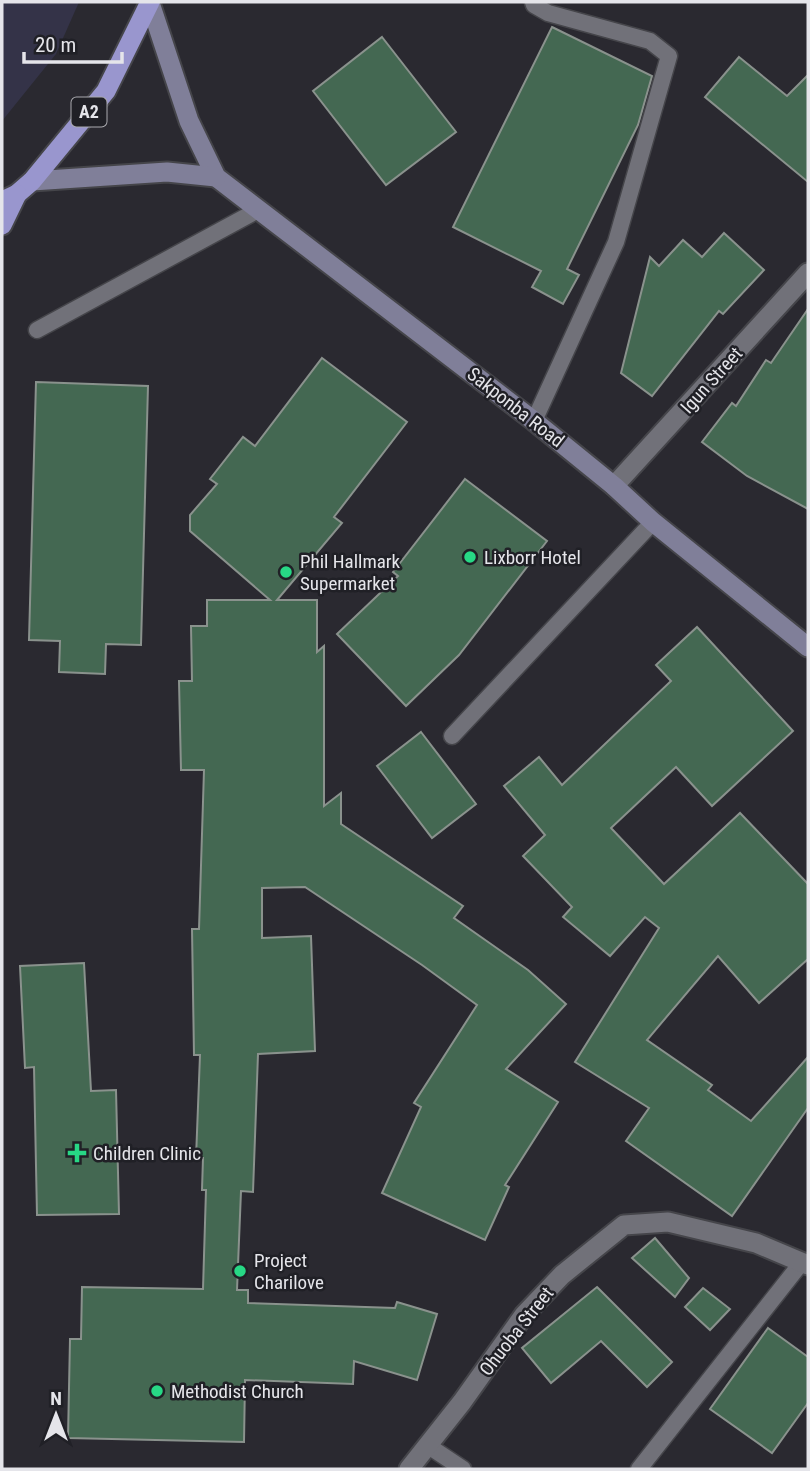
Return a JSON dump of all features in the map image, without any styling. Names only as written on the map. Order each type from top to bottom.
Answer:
[{"type":"highway","name":"A2","points":[[2,225],[17,192],[106,91],[150,2]]},
{"type":"main road","name":"Sakponba Road","points":[[150,2],[189,121],[216,177],[534,421],[614,486],[653,522],[808,647]]},
{"type":"main road","points":[[17,192],[167,172],[216,177]]},
{"type":"street","name":"Igun Street","points":[[614,486],[808,273]]},
{"type":"street","name":"Ohuoba Street","points":[[409,1469],[462,1402],[524,1315],[562,1275],[625,1225],[668,1222],[756,1243],[805,1263]]},
{"type":"lane","points":[[533,2],[548,13],[650,41],[669,56],[616,242],[534,421]]},
{"type":"lane","points":[[37,330],[258,210]]},
{"type":"lane","points":[[452,736],[653,522]]},
{"type":"lane","points":[[639,1469],[805,1263]]},
{"type":"lane","points":[[427,1445],[463,1469]]},
{"type":"shaded area","points":[[2,2],[79,2],[56,54],[2,121]]},
{"type":"building","points":[[552,27],[652,76],[638,125],[567,269],[579,275],[563,304],[532,287],[541,271],[453,227]]},
{"type":"building","points":[[382,37],[456,132],[386,185],[313,91]]},
{"type":"building","points":[[739,57],[787,96],[808,75],[808,182],[705,97]]},
{"type":"building","points":[[724,233],[764,270],[723,314],[719,311],[652,396],[621,373],[650,257],[659,266],[683,240],[702,257]]},
{"type":"building","points":[[808,309],[808,509],[747,476],[702,442],[732,403],[736,406],[766,360],[771,363]]},
{"type":"building","points":[[322,358],[407,422],[334,517],[342,523],[277,600],[317,600],[317,652],[324,646],[324,806],[341,793],[341,824],[463,906],[454,918],[528,970],[566,1004],[506,1069],[558,1102],[505,1185],[509,1187],[485,1240],[382,1193],[421,1107],[414,1103],[477,1005],[305,887],[262,888],[262,938],[311,936],[315,1051],[258,1054],[253,1192],[241,1191],[237,1290],[248,1290],[248,1303],[395,1308],[397,1302],[437,1314],[417,1380],[354,1361],[353,1384],[245,1380],[244,1442],[68,1438],[70,1339],[81,1339],[82,1287],[203,1289],[206,1190],[202,1190],[203,1158],[196,1158],[200,1055],[194,1055],[192,929],[199,929],[204,770],[181,770],[179,681],[192,681],[191,626],[207,626],[207,600],[270,600],[190,531],[190,515],[217,484],[210,479],[243,437],[255,446]]},
{"type":"building","points":[[36,382],[148,386],[141,645],[106,644],[105,674],[59,672],[60,641],[29,640]]},
{"type":"building","points":[[465,479],[547,541],[459,655],[406,706],[337,634],[398,576],[393,572]]},
{"type":"building","points":[[697,627],[793,731],[712,806],[676,767],[611,828],[664,884],[740,813],[808,884],[808,959],[759,1003],[718,956],[647,1040],[712,1085],[708,1090],[751,1121],[808,1057],[808,1108],[732,1216],[626,1141],[649,1108],[575,1062],[659,928],[645,917],[610,956],[563,917],[572,907],[523,856],[545,835],[504,786],[539,757],[562,785],[671,681],[656,665]]},
{"type":"building","points":[[421,732],[476,804],[432,838],[377,766]]},
{"type":"building","points":[[84,963],[91,1091],[116,1090],[119,1214],[37,1215],[34,1067],[25,1068],[20,966]]},
{"type":"building","points":[[655,1238],[689,1278],[675,1297],[632,1258]]},
{"type":"building","points":[[597,1287],[672,1362],[647,1387],[601,1341],[551,1383],[522,1348]]},
{"type":"building","points":[[703,1288],[730,1309],[710,1330],[685,1307]]},
{"type":"building","points":[[768,1328],[808,1357],[808,1403],[772,1453],[710,1409]]},
{"type":"place","name":"Lixborr Hotel","points":[[470,557]]},
{"type":"place","name":"Phil Hallmark Supermarket","points":[[286,572]]},
{"type":"place","name":"Children Clinic","points":[[77,1153]]},
{"type":"place","name":"Project Charilove","points":[[240,1271]]},
{"type":"place","name":"Methodist Church","points":[[157,1391]]}]
